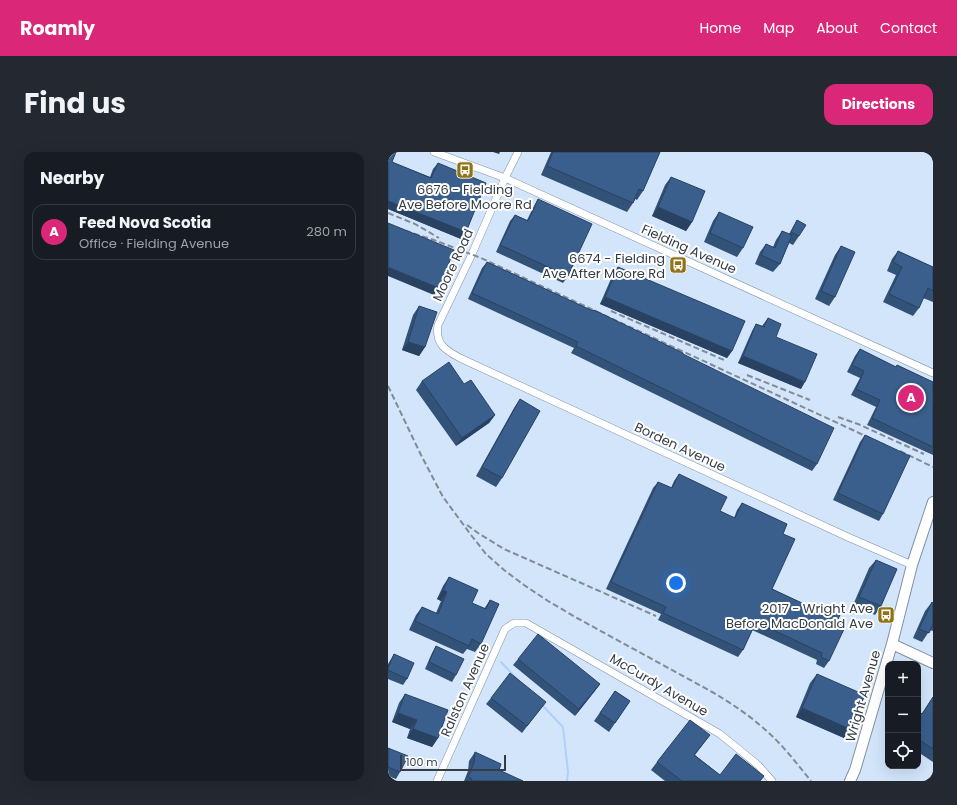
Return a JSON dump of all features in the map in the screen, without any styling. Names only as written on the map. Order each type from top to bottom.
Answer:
[{"type":"main road","name":"Wright Avenue","points":[[850,781],[855,770],[892,644],[912,565],[933,502]]},
{"type":"main road","points":[[892,644],[933,663]]},
{"type":"street","name":"Fielding Avenue","points":[[434,152],[505,178],[933,373]]},
{"type":"street","name":"Moore Road","points":[[441,345],[437,332],[438,326],[518,152]]},
{"type":"street","name":"Borden Avenue","points":[[441,345],[449,352],[460,358],[850,538],[912,565]]},
{"type":"street","name":"Ralston Avenue","points":[[437,781],[505,629],[514,623],[526,623]]},
{"type":"street","name":"McCurdy Avenue","points":[[526,623],[720,734],[758,765],[772,781]]},
{"type":"shaded area","points":[[388,152],[933,152],[933,781],[388,781]]},
{"type":"building","points":[[388,152],[396,152],[392,162],[431,178],[438,163],[486,183],[466,232],[388,201]]},
{"type":"building","points":[[553,152],[660,152],[643,191],[639,189],[633,203],[547,166]]},
{"type":"building","points":[[671,177],[705,191],[692,222],[658,207]]},
{"type":"building","points":[[538,199],[592,224],[568,276],[500,245],[515,215],[528,221]]},
{"type":"building","points":[[719,212],[753,227],[743,248],[710,233]]},
{"type":"building","points":[[797,220],[806,225],[799,236],[791,232]]},
{"type":"building","points":[[388,223],[454,250],[439,288],[388,267]]},
{"type":"building","points":[[782,231],[792,235],[780,264],[761,255],[766,244],[775,248]]},
{"type":"building","points":[[841,246],[855,252],[835,297],[821,291]]},
{"type":"building","points":[[898,251],[933,267],[933,291],[928,288],[919,308],[889,294],[902,267],[893,262]]},
{"type":"building","points":[[487,262],[593,311],[594,310],[834,428],[817,464],[576,346],[578,342],[472,293]]},
{"type":"building","points":[[618,267],[745,321],[732,351],[605,297]]},
{"type":"building","points":[[419,306],[437,312],[425,347],[408,342]]},
{"type":"building","points":[[768,318],[781,324],[776,337],[817,354],[805,382],[743,356],[756,324],[764,327]]},
{"type":"building","points":[[860,349],[896,367],[897,365],[933,382],[933,447],[872,418],[880,400],[856,389],[864,371],[852,365]]},
{"type":"building","points":[[449,362],[464,384],[471,380],[495,415],[462,438],[422,381]]},
{"type":"building","points":[[520,399],[540,411],[502,478],[482,467]]},
{"type":"building","points":[[865,435],[910,456],[883,514],[838,493]]},
{"type":"building","points":[[679,474],[727,497],[720,511],[735,518],[742,503],[787,524],[783,534],[795,539],[772,589],[832,617],[834,612],[840,615],[836,623],[845,627],[829,661],[821,657],[822,653],[756,622],[743,650],[663,613],[666,607],[611,582],[658,482],[672,488]]},
{"type":"building","points":[[876,560],[897,569],[881,606],[859,597]]},
{"type":"building","points":[[449,577],[478,590],[472,603],[486,609],[490,600],[499,604],[481,644],[472,639],[469,646],[415,621],[422,607],[438,614],[447,592],[443,590]]},
{"type":"building","points":[[932,602],[933,624],[929,633],[919,629]]},
{"type":"building","points":[[538,634],[600,684],[579,709],[518,659]]},
{"type":"building","points":[[436,646],[464,659],[456,675],[429,662]]},
{"type":"building","points":[[394,654],[414,663],[407,679],[388,670]]},
{"type":"building","points":[[510,673],[546,702],[527,726],[491,698]]},
{"type":"building","points":[[817,674],[865,695],[850,729],[802,708]]},
{"type":"building","points":[[615,691],[630,701],[615,723],[600,713]]},
{"type":"building","points":[[405,694],[448,710],[438,738],[413,729],[417,720],[398,713]]},
{"type":"building","points":[[933,697],[933,749],[921,741],[921,713],[922,714]]},
{"type":"building","points":[[690,720],[710,735],[694,755],[720,775],[736,754],[764,776],[760,781],[682,781],[657,762]]},
{"type":"building","points":[[388,748],[408,756],[400,772],[388,767]]},
{"type":"building","points":[[475,752],[501,764],[499,770],[523,781],[471,781],[472,779],[468,777],[474,763]]},
{"type":"waterway","points":[[501,662],[518,680]]},
{"type":"waterway","points":[[542,705],[563,727],[568,772],[567,781]]},
{"type":"railway","points":[[388,213],[415,224],[439,238]]},
{"type":"railway","points":[[388,225],[434,240],[481,258],[885,445]]},
{"type":"railway","points":[[611,311],[724,360]]},
{"type":"railway","points":[[747,375],[810,400]]},
{"type":"railway","points":[[388,386],[443,497],[486,554],[504,570],[548,601],[714,693],[736,707],[776,739],[811,781]]},
{"type":"railway","points":[[838,417],[858,424],[924,454]]},
{"type":"railway","points":[[900,451],[933,467]]},
{"type":"railway","points":[[467,525],[504,549],[656,616]]},
{"type":"place","name":"6676 - Fielding Ave Before Moore Rd","points":[[465,170]]},
{"type":"place","name":"6674 - Fielding Ave After Moore Rd","points":[[678,265]]},
{"type":"place","name":"Feed Nova Scotia","points":[[911,398]]},
{"type":"place","name":"2017 - Wright Ave Before MacDonald Ave","points":[[886,615]]}]
